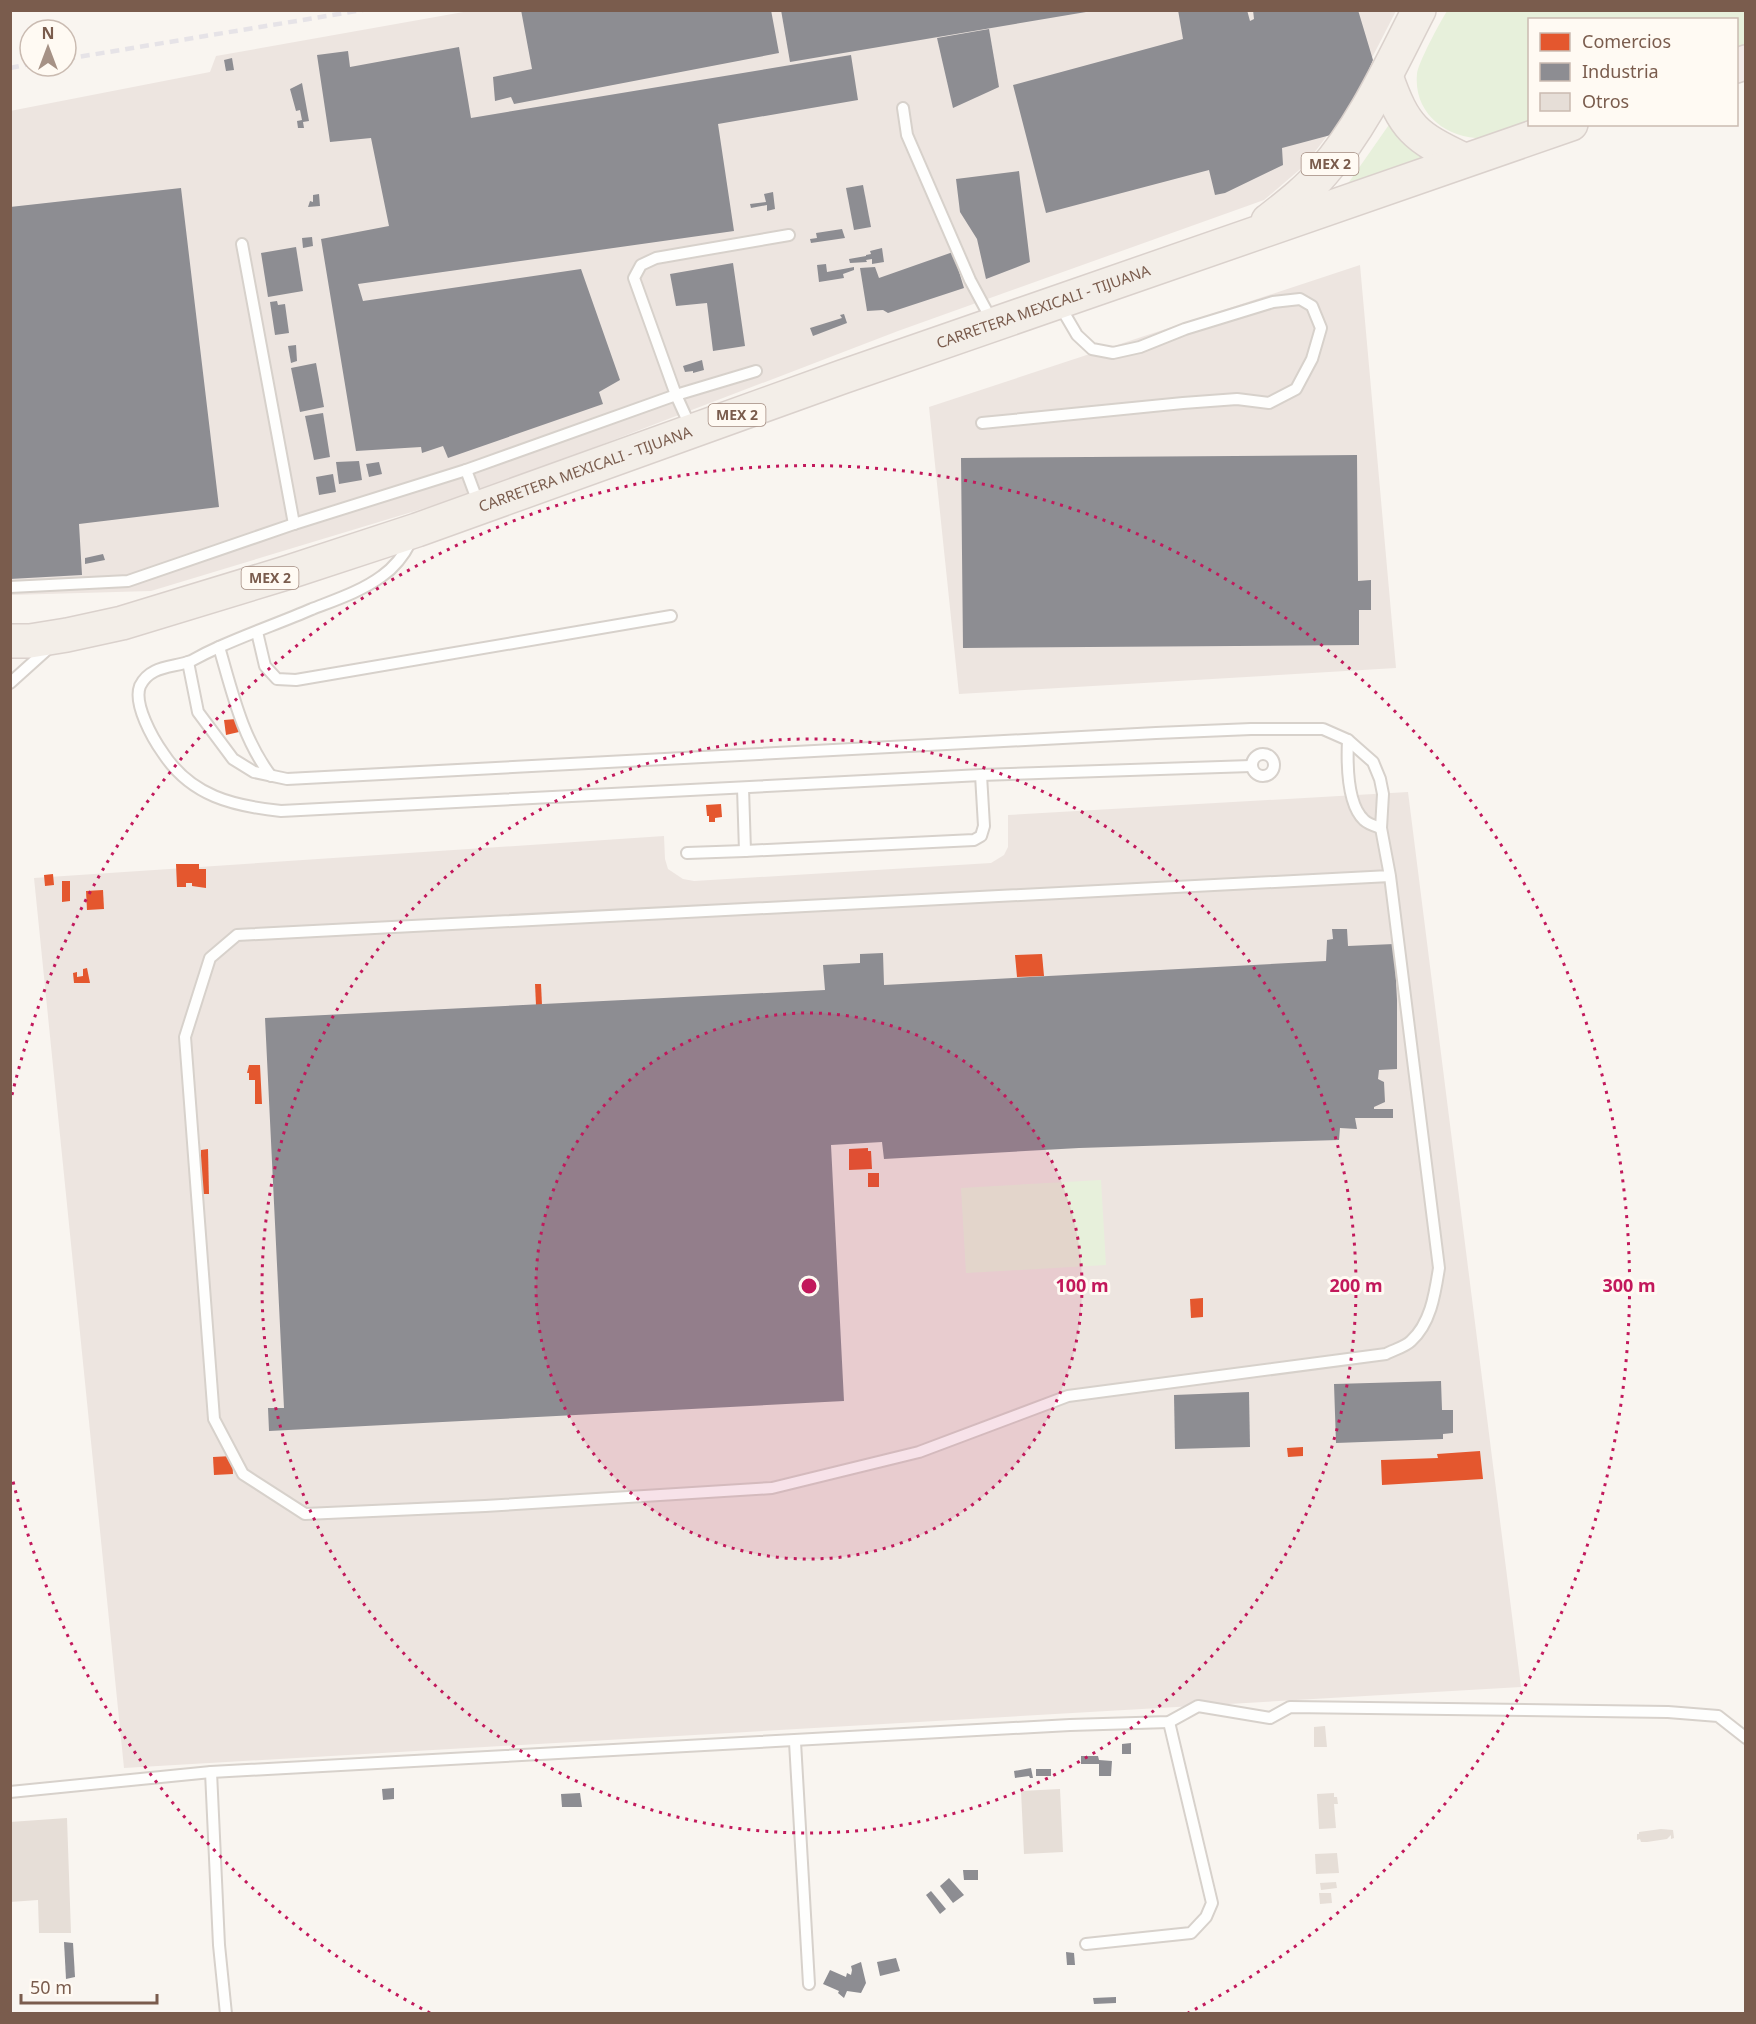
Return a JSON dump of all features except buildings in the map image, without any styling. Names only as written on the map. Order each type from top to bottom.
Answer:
[{"type":"main road","name":"CARRETERA MEXICALI - TIJUANA","points":[[1253,234],[1298,197],[1322,174],[1343,148],[1386,76],[1419,10]]},
{"type":"main road","points":[[1386,76],[1402,116],[1414,130],[1431,145],[1464,160]]},
{"type":"main road","name":"CARRETERA MEXICALI - TIJUANA","points":[[10,641],[30,641],[63,636],[122,623],[417,530],[993,324],[1565,126]]},
{"type":"lane","points":[[903,108],[907,135],[970,280],[993,324]]},
{"type":"lane","points":[[692,431],[676,395],[633,278],[641,265],[656,258],[789,235]]},
{"type":"lane","points":[[242,244],[294,524]]},
{"type":"lane","points":[[982,423],[1226,400],[1269,403],[1296,389],[1312,359],[1321,328],[1312,306],[1300,299],[1274,302],[1185,329],[1140,347],[1113,353],[1092,349],[1077,335],[1058,303]]},
{"type":"lane","points":[[10,587],[128,581],[294,524],[466,470],[676,395],[756,371]]},
{"type":"lane","points":[[466,470],[480,508]]},
{"type":"lane","points":[[417,530],[400,560],[382,576],[339,598],[188,662],[156,669],[146,678],[140,687],[138,698],[141,713],[163,754],[181,775],[203,792],[226,802],[281,811],[981,775],[1251,765]]},
{"type":"lane","points":[[257,632],[265,666],[277,679],[296,680],[670,616]]},
{"type":"lane","points":[[10,683],[63,636]]},
{"type":"lane","points":[[219,647],[242,724],[259,761],[271,776]]},
{"type":"lane","points":[[188,662],[198,712],[233,759],[254,772],[287,779],[1251,729],[1323,729],[1348,740],[1373,762],[1383,794],[1381,828],[1390,876],[1438,1268],[1433,1302],[1422,1326],[1410,1342],[1386,1354],[1068,1396],[919,1452],[772,1488],[485,1506],[305,1514],[243,1474],[214,1419],[185,1037],[210,958],[237,935],[1390,876]]},
{"type":"lane","points":[[1348,740],[1347,765],[1357,810],[1364,819],[1381,828]]},
{"type":"lane","points":[[687,853],[974,840],[981,836],[984,826],[981,775]]},
{"type":"lane","points":[[742,788],[745,851]]},
{"type":"lane","points":[[10,1792],[211,1773],[1070,1725],[1169,1722],[1198,1706],[1270,1718],[1290,1707],[1619,1711],[1718,1716],[1746,1738]]},
{"type":"lane","points":[[1086,1944],[1191,1934],[1206,1917],[1212,1904],[1169,1722]]},
{"type":"lane","points":[[795,1742],[809,1984]]},
{"type":"lane","points":[[211,1773],[219,1945],[226,2013]]},
{"type":"shaded area","points":[[469,11],[1396,11],[1342,116],[1305,165],[1264,200],[898,331],[478,492],[151,591],[11,595],[10,111],[210,72],[216,56]]},
{"type":"shaded area","points":[[1360,265],[1396,668],[959,694],[929,407]]},
{"type":"shaded area","points":[[1408,792],[1521,1687],[124,1768],[34,878],[664,836],[668,869],[683,879],[694,881],[991,863],[1004,855],[1008,847],[1008,815]]},
{"type":"green space","points":[[1447,11],[1745,11],[1745,51],[1738,54],[1738,18],[1528,18],[1528,125],[1490,138],[1462,136],[1449,131],[1428,114],[1421,102],[1417,89],[1417,74]]},
{"type":"green space","points":[[1393,119],[1430,155],[1347,185]]},
{"type":"green space","points":[[1101,1180],[1106,1265],[966,1273],[961,1188]]},
{"type":"railway","points":[[78,57],[363,10]]},
{"type":"railway","points":[[10,68],[18,66]]}]
